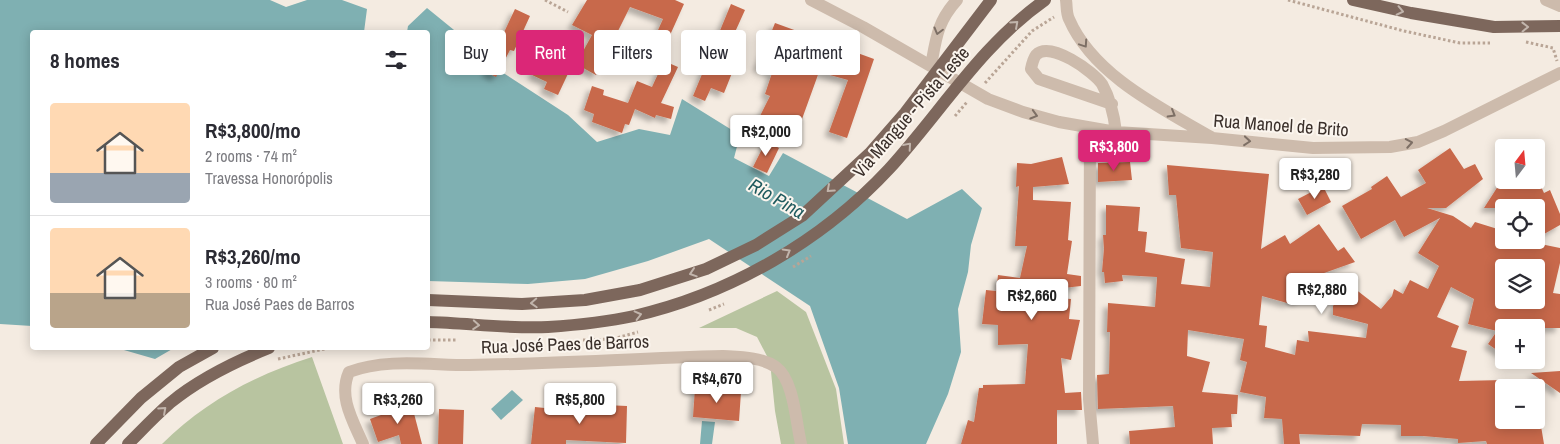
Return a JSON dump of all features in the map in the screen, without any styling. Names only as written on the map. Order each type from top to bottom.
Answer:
[{"type":"main road","points":[[430,300],[522,304],[585,300],[640,290],[706,269],[756,245],[802,216],[870,153],[905,113],[991,0]]},
{"type":"main road","name":"Via Mangue - Pista Leste","points":[[430,322],[546,327],[598,322],[634,316],[680,303],[760,268],[798,246],[840,215],[888,169],[988,51],[1016,22],[1044,0]]},
{"type":"main road","points":[[1353,0],[1411,13],[1494,27],[1558,26]]},
{"type":"main road","points":[[96,444],[141,398],[179,367],[209,350]]},
{"type":"main road","points":[[128,444],[171,402],[203,380],[235,362],[264,350]]},
{"type":"street","name":"Rua Manoel de Brito","points":[[811,0],[863,27],[988,99],[1023,112],[1059,122],[1116,132],[1212,138],[1313,148],[1400,145],[1418,142],[1444,131],[1560,73]]},
{"type":"street","points":[[930,66],[939,26],[957,0]]},
{"type":"street","points":[[1066,0],[1068,17],[1085,48],[1132,91],[1212,138]]},
{"type":"street","points":[[1546,0],[1560,6]]},
{"type":"street","points":[[1112,104],[1039,79],[1031,69],[1032,61],[1037,54],[1043,51],[1058,53],[1071,59],[1094,75],[1101,83],[1112,104],[1116,132]]},
{"type":"street","points":[[1090,128],[1089,400],[1093,444]]},
{"type":"street","name":"Rua José Paes de Barros","points":[[363,444],[344,399],[344,382],[348,372],[364,367],[403,364],[469,365],[723,356],[760,360],[777,368],[788,382],[801,444]]},
{"type":"path","points":[[545,0],[568,12]]},
{"type":"path","points":[[273,360],[320,350]]},
{"type":"green space","points":[[777,291],[806,312],[836,389],[844,444],[781,444],[775,411],[770,362],[757,337],[736,328],[699,328]]},
{"type":"green space","points":[[312,357],[343,444],[162,444],[195,415],[231,392],[270,372]]},
{"type":"water","points":[[0,0],[270,0],[286,7],[307,0],[342,0],[367,9],[364,30],[30,30],[30,326],[0,324]]},
{"type":"water","name":"Rio Pina","points":[[427,8],[454,30],[445,30],[445,75],[506,75],[568,115],[597,142],[639,129],[670,135],[682,99],[740,135],[734,158],[769,176],[783,153],[907,219],[962,189],[982,208],[971,245],[968,272],[958,309],[961,352],[948,394],[926,444],[848,444],[839,388],[810,306],[709,239],[648,261],[585,279],[528,284],[430,281],[430,30],[407,30],[408,26]]},
{"type":"water","points":[[124,350],[171,350],[155,359]]},
{"type":"water","points":[[512,390],[523,400],[501,420],[491,409]]},
{"type":"water","points":[[702,421],[715,422],[712,444],[700,444]]},
{"type":"building","points":[[587,0],[675,0],[684,4],[671,33],[671,30],[658,30],[663,19],[630,7],[618,30],[594,30],[594,74],[584,68],[584,50],[592,35],[572,25]]},
{"type":"building","points":[[731,4],[745,10],[736,30],[720,30]]},
{"type":"building","points":[[515,9],[530,16],[524,30],[516,30],[516,47],[514,51],[510,50],[506,58],[505,30]]},
{"type":"building","points":[[775,23],[794,30],[772,30]]},
{"type":"building","points":[[860,54],[874,59],[847,138],[829,132],[848,80],[830,75],[860,75]]},
{"type":"building","points":[[671,64],[678,67],[661,103],[674,107],[671,119],[656,115],[655,118],[635,109],[629,125],[625,124],[622,133],[592,122],[594,114],[584,110],[592,86],[604,90],[603,95],[628,103],[637,81],[652,87],[658,75],[671,75]]},
{"type":"building","points":[[532,75],[567,75],[558,95],[544,89],[547,82]]},
{"type":"building","points":[[702,75],[731,75],[724,93],[711,88],[705,101],[693,96]]},
{"type":"building","points":[[771,75],[818,75],[802,119],[790,115],[777,141],[753,130],[770,96],[765,94]]},
{"type":"building","points":[[766,141],[779,148],[767,173],[753,167]]},
{"type":"building","points":[[1450,148],[1464,169],[1475,164],[1483,179],[1446,208],[1427,208],[1453,216],[1471,228],[1475,222],[1495,228],[1495,249],[1545,249],[1545,245],[1560,248],[1560,263],[1553,293],[1560,294],[1560,328],[1545,328],[1545,319],[1495,319],[1495,331],[1468,324],[1474,299],[1451,287],[1437,317],[1459,326],[1451,347],[1467,351],[1459,381],[1495,380],[1495,429],[1542,429],[1544,444],[1487,444],[1486,441],[1458,443],[1458,439],[1401,436],[1401,425],[1362,424],[1360,436],[1299,434],[1300,444],[1284,444],[1282,419],[1264,418],[1266,397],[1240,392],[1247,362],[1240,360],[1244,339],[1188,330],[1187,356],[1210,362],[1202,392],[1238,395],[1237,414],[1231,414],[1232,427],[1212,428],[1213,444],[1130,444],[1129,431],[1175,427],[1173,406],[1098,409],[1097,375],[1109,374],[1110,332],[1107,332],[1108,303],[1155,307],[1157,279],[1157,277],[1122,275],[1123,281],[1105,283],[1104,272],[1102,272],[1103,235],[1106,235],[1106,205],[1140,207],[1138,231],[1147,232],[1145,252],[1185,259],[1181,284],[1210,287],[1213,252],[1181,248],[1176,195],[1169,195],[1167,165],[1269,174],[1261,249],[1285,235],[1290,244],[1319,224],[1338,251],[1344,247],[1355,262],[1310,278],[1313,283],[1299,290],[1301,299],[1287,303],[1262,296],[1259,325],[1267,326],[1265,347],[1295,355],[1297,340],[1309,342],[1308,331],[1366,338],[1368,324],[1333,315],[1333,306],[1350,285],[1381,309],[1392,296],[1394,289],[1403,294],[1410,280],[1428,289],[1439,266],[1418,253],[1440,218],[1404,237],[1395,220],[1361,239],[1342,206],[1372,189],[1371,187],[1387,176],[1401,197],[1426,183],[1418,170]]},
{"type":"building","points":[[1062,157],[1069,184],[1033,187],[1033,200],[1071,202],[1068,240],[1072,241],[1067,274],[1081,276],[1081,286],[1046,290],[1046,297],[1071,299],[1069,319],[1080,320],[1071,360],[1061,358],[1065,393],[1081,392],[1082,410],[1057,410],[1057,444],[961,444],[968,420],[974,422],[979,388],[983,388],[983,385],[1025,384],[1028,344],[998,345],[998,325],[982,324],[986,290],[996,291],[998,275],[1020,278],[1027,246],[1015,246],[1019,186],[1016,187],[1017,163],[1031,164]]},
{"type":"building","points":[[1130,162],[1132,180],[1098,182],[1098,163]]},
{"type":"building","points":[[1323,186],[1331,202],[1307,215],[1298,199]]},
{"type":"building","points":[[1496,189],[1542,189],[1544,193],[1550,190],[1560,214],[1560,225],[1545,233],[1545,199],[1495,199],[1495,208],[1484,208]]},
{"type":"building","points":[[1495,334],[1495,349],[1488,344]]},
{"type":"building","points":[[1560,371],[1560,393],[1545,383],[1545,379],[1540,379],[1531,373]]},
{"type":"building","points":[[695,388],[741,392],[739,421],[693,417]]},
{"type":"building","points":[[411,402],[422,444],[401,444],[399,435],[378,442],[370,419],[392,411],[392,407]]},
{"type":"building","points":[[583,404],[627,406],[626,443],[566,440],[566,444],[531,444],[535,407],[583,412]]},
{"type":"building","points":[[439,409],[464,410],[463,444],[438,444]]}]
